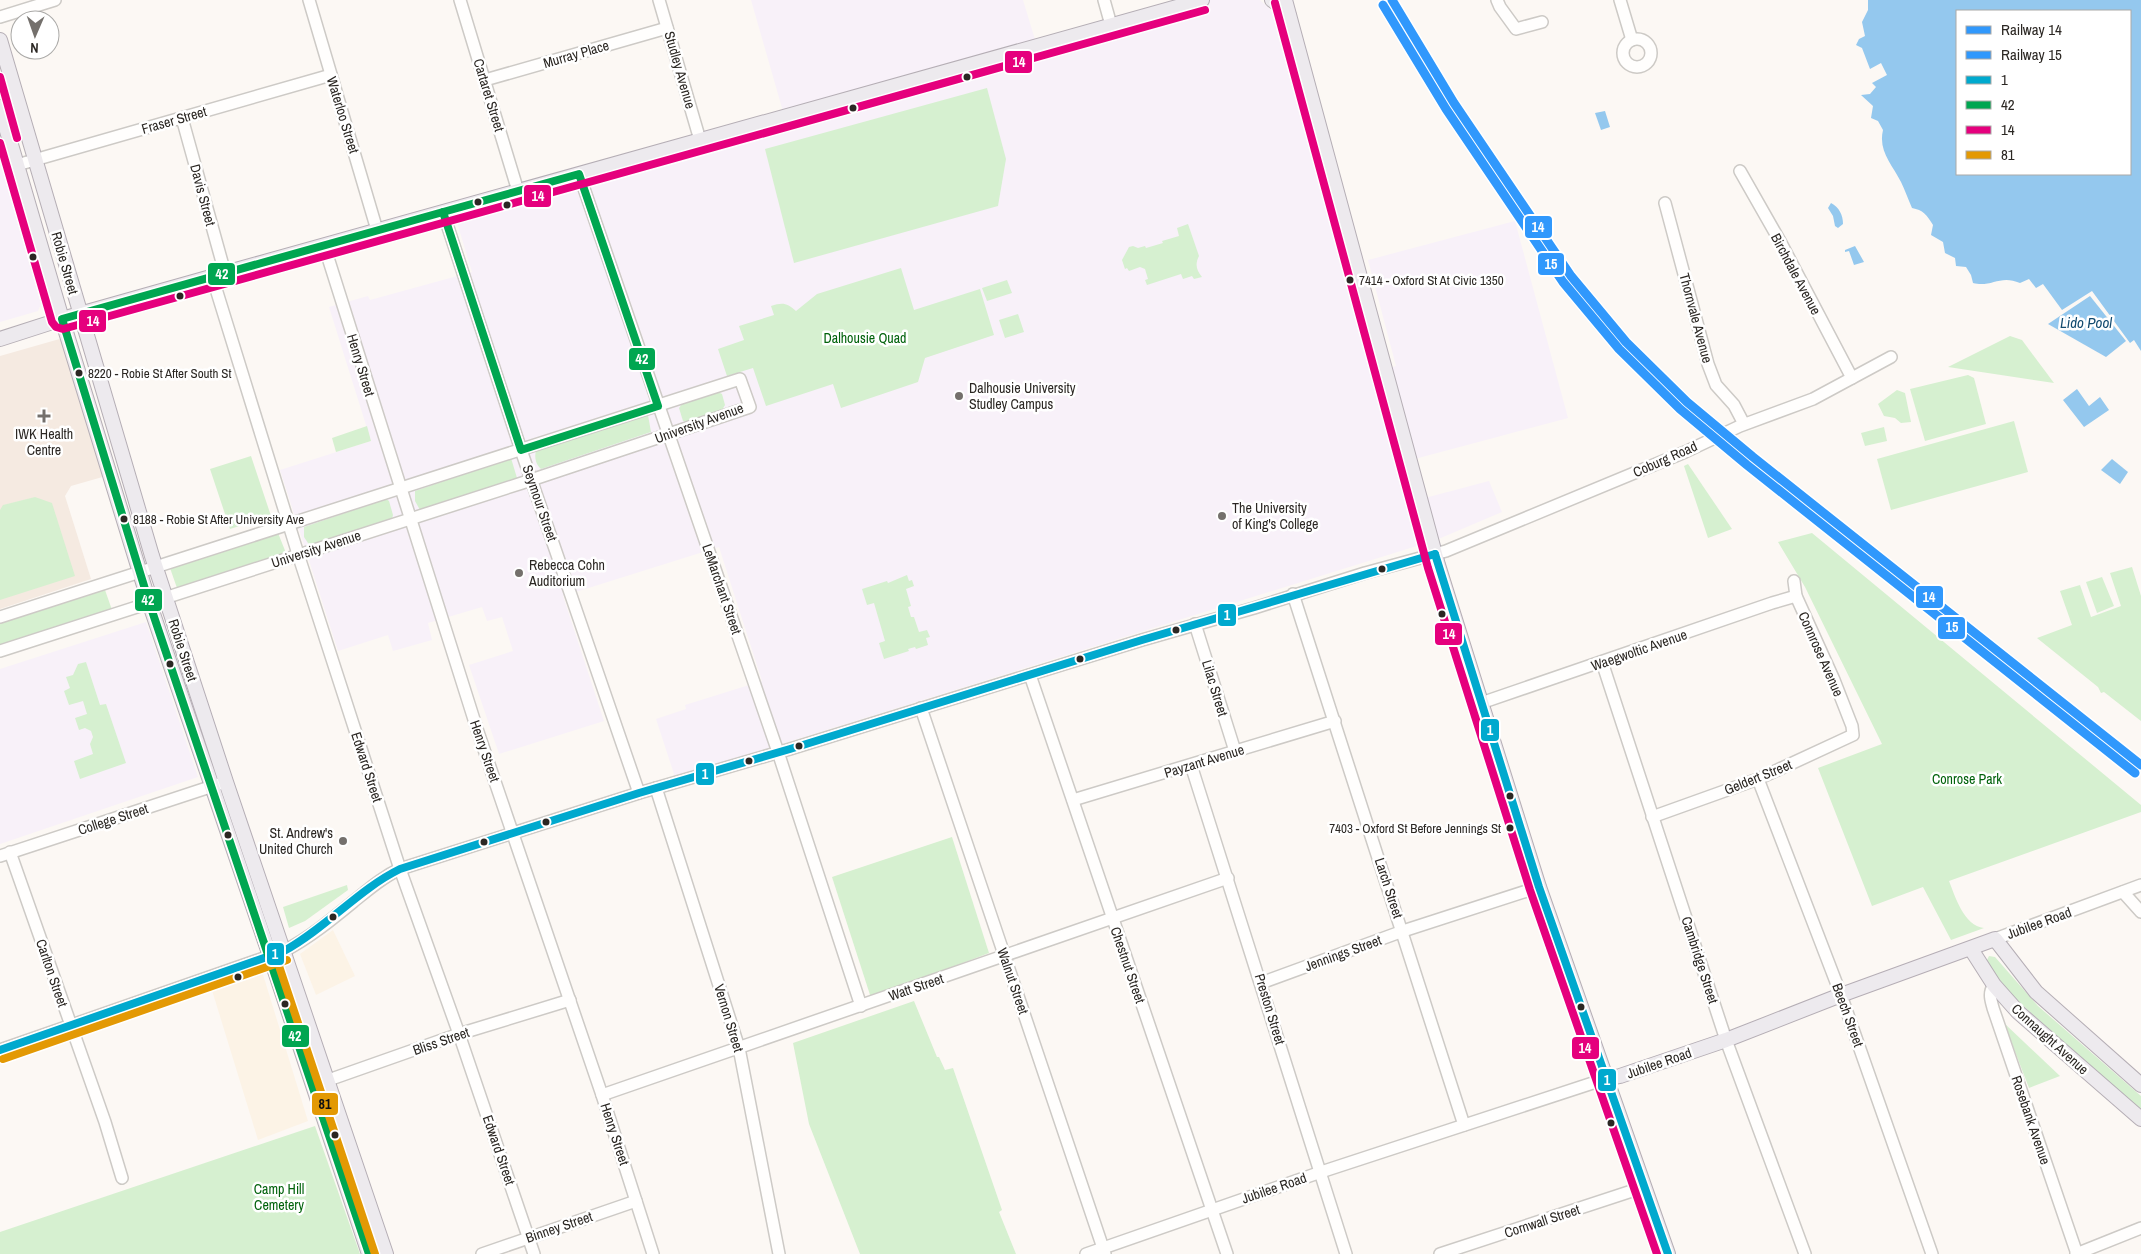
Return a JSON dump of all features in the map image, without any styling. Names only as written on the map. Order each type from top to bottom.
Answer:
[{"type":"main road","points":[[0,339],[62,319],[377,230],[1202,0]]},
{"type":"main road","points":[[1272,0],[1282,7],[1291,19]]},
{"type":"main road","points":[[1285,0],[1435,554],[1539,888],[1668,1254]]},
{"type":"main road","name":"Robie Street","points":[[0,40],[34,160],[156,566],[226,782],[386,1254]]},
{"type":"main road","name":"Robie Street","points":[[0,107],[62,319],[149,602],[369,1254]]},
{"type":"main road","name":"Jubilee Road","points":[[1605,1079],[1620,1076],[1726,1040],[1841,995],[1995,940]]},
{"type":"main road","name":"Connaught Avenue","points":[[1995,940],[2036,992],[2141,1085]]},
{"type":"main road","name":"Connaught Avenue","points":[[1971,949],[1994,985],[2018,1012],[2141,1119]]},
{"type":"street","points":[[0,17],[55,0]]},
{"type":"street","name":"Waterloo Street","points":[[308,0],[377,230]]},
{"type":"street","name":"Cartaret Street","points":[[460,0],[518,191]]},
{"type":"street","name":"Studley Avenue","points":[[659,0],[700,140]]},
{"type":"street","points":[[1104,0],[1111,25]]},
{"type":"street","points":[[1498,0],[1500,7],[1516,29],[1542,22]]},
{"type":"street","points":[[1620,0],[1632,40]]},
{"type":"street","name":"Murray Place","points":[[484,80],[668,28]]},
{"type":"street","name":"Fraser Street","points":[[17,165],[331,75]]},
{"type":"street","name":"Davis Street","points":[[182,118],[218,275]]},
{"type":"street","name":"Birchdale Avenue","points":[[1740,171],[1781,243],[1852,378]]},
{"type":"street","name":"LeMarchant Street","points":[[578,174],[778,752],[861,1006]]},
{"type":"street","name":"Thornvale Avenue","points":[[1665,203],[1708,364],[1716,385],[1734,405],[1742,425]]},
{"type":"street","name":"Seymour Street","points":[[443,212],[521,450],[639,793]]},
{"type":"street","name":"Henry Street","points":[[324,245],[409,519],[602,1095],[653,1254]]},
{"type":"street","name":"Edward Street","points":[[218,275],[288,525],[400,869],[460,1034],[534,1254]]},
{"type":"street","name":"Coburg Road","points":[[0,1050],[284,952],[331,920],[386,875],[400,869],[639,793],[1293,594],[1435,554],[1685,452],[1742,425],[1812,399],[1891,357]]},
{"type":"street","name":"University Avenue","points":[[0,616],[740,379],[750,407],[532,480],[0,651]]},
{"type":"street","name":"Connrose Avenue","points":[[1794,581],[1796,596],[1852,726]]},
{"type":"street","name":"Larch Street","points":[[1293,594],[1464,1124]]},
{"type":"street","name":"Waegwoltic Avenue","points":[[1481,704],[1796,596]]},
{"type":"street","name":"Lilac Street","points":[[1195,624],[1234,751]]},
{"type":"street","name":"Cambridge Street","points":[[1602,662],[1726,1040],[1805,1254]]},
{"type":"street","name":"Chestnut Street","points":[[1030,675],[1228,1254]]},
{"type":"street","name":"Walnut Street","points":[[920,708],[1104,1251]]},
{"type":"street","name":"Payzant Avenue","points":[[1072,800],[1335,721]]},
{"type":"street","name":"Geldert Street","points":[[1652,817],[1758,778],[1850,738],[1854,731],[1852,726]]},
{"type":"street","name":"Preston Street","points":[[1191,765],[1346,1254]]},
{"type":"street","name":"Beech Street","points":[[1758,778],[1841,995],[1932,1254]]},
{"type":"street","name":"College Street","points":[[5,854],[226,782]]},
{"type":"street","name":"Vernon Street","points":[[656,788],[739,1048],[779,1254]]},
{"type":"street","name":"Carlton Street","points":[[5,854],[105,1122],[122,1178]]},
{"type":"street","name":"Watt Street","points":[[602,1095],[1228,878]]},
{"type":"street","name":"Jubilee Road","points":[[1995,940],[2141,885]]},
{"type":"street","name":"Jennings Street","points":[[1261,983],[1403,932],[1539,888]]},
{"type":"street","points":[[2123,892],[2141,912]]},
{"type":"street","name":"Rosebank Avenue","points":[[1994,985],[1990,990],[1993,1008],[2077,1254]]},
{"type":"street","name":"Bliss Street","points":[[313,1086],[460,1034],[570,1000]]},
{"type":"street","name":"Jubilee Road","points":[[1086,1254],[1104,1251],[1212,1209],[1464,1124],[1605,1079]]},
{"type":"street","name":"Cornwall Street","points":[[1440,1254],[1644,1187]]},
{"type":"street","name":"Binney Street","points":[[482,1254],[636,1201]]},
{"type":"street","points":[[2077,1254],[2141,1228]]},
{"type":"shaded area","name":"Dalhousie University Studley Campus","points":[[751,0],[1023,0],[1037,46],[1203,0],[1260,0],[1271,10],[1371,373],[1396,366],[1368,260],[1515,221],[1568,418],[1396,464],[1406,503],[1489,481],[1502,512],[1436,540],[675,777],[656,719],[686,709],[685,705],[762,681],[719,547],[563,596],[604,721],[499,754],[469,665],[513,651],[502,617],[487,621],[482,607],[428,623],[432,640],[393,651],[388,635],[338,651],[280,470],[371,441],[329,307],[368,296],[370,300],[472,272],[455,216],[784,115]]},
{"type":"shaded area","points":[[0,162],[41,304],[38,311],[0,322]]},
{"type":"shaded area","name":"IWK Health Centre","points":[[63,338],[106,476],[71,486],[65,496],[91,579],[0,609],[0,356]]},
{"type":"shaded area","points":[[146,622],[198,777],[0,844],[0,669]]},
{"type":"shaded area","points":[[333,930],[355,976],[316,995],[300,954]]},
{"type":"shaded area","points":[[261,968],[308,1121],[258,1140],[211,987]]},
{"type":"green space","points":[[987,88],[1006,159],[998,206],[794,263],[765,149]]},
{"type":"green space","points":[[1188,224],[1199,256],[1197,269],[1202,277],[1194,279],[1192,276],[1183,279],[1181,274],[1147,285],[1145,280],[1148,279],[1145,269],[1140,267],[1129,271],[1127,268],[1125,269],[1122,260],[1129,247],[1138,248],[1145,246],[1146,248],[1163,243],[1162,241],[1179,236],[1177,228]]},
{"type":"green space","name":"Dalhousie Quad","points":[[901,268],[914,310],[980,289],[994,335],[925,358],[918,382],[841,408],[833,384],[766,406],[753,368],[727,376],[718,349],[744,340],[739,326],[774,315],[771,306],[785,304],[796,311],[817,294]]},
{"type":"green space","points":[[1007,280],[1012,293],[987,301],[982,288]]},
{"type":"green space","points":[[1018,314],[1024,332],[1005,338],[999,320]]},
{"type":"green space","points":[[2010,336],[2022,340],[2054,383],[1948,367]]},
{"type":"green space","points":[[1968,375],[1974,378],[1986,424],[1925,441],[1910,389]]},
{"type":"green space","points":[[1897,390],[1905,393],[1911,422],[1901,423],[1895,418],[1884,416],[1878,404]]},
{"type":"green space","points":[[718,392],[722,394],[725,405],[722,410],[687,422],[683,421],[679,408],[682,404]]},
{"type":"green space","points":[[644,414],[648,415],[651,432],[541,469],[537,463],[536,451]]},
{"type":"green space","points":[[2014,421],[2028,472],[1891,510],[1877,459]]},
{"type":"green space","points":[[367,426],[371,441],[336,452],[332,438]]},
{"type":"green space","points":[[1884,427],[1887,441],[1865,446],[1861,433]]},
{"type":"green space","points":[[251,456],[271,516],[230,529],[210,469]]},
{"type":"green space","points":[[511,458],[517,478],[420,510],[415,501],[415,491]]},
{"type":"green space","points":[[1688,464],[1732,529],[1708,538],[1684,466]]},
{"type":"green space","points":[[35,497],[52,503],[75,576],[0,600],[0,510],[3,505]]},
{"type":"green space","points":[[386,499],[389,501],[393,515],[392,519],[310,546],[304,537],[304,527]]},
{"type":"green space","points":[[278,533],[286,553],[177,588],[170,568]]},
{"type":"green space","name":"Conrose Park","points":[[1812,533],[2141,805],[2141,812],[1949,881],[1957,902],[1966,916],[1977,926],[1984,928],[1951,940],[1923,887],[1872,906],[1818,768],[1882,744],[1805,587],[1778,542]]},
{"type":"green space","points":[[2132,567],[2141,596],[2141,721],[2104,692],[2101,693],[2098,687],[2037,638],[2072,625],[2060,591],[2080,585],[2091,617],[2121,606],[2110,573]]},
{"type":"green space","points":[[907,575],[909,581],[912,580],[914,586],[906,589],[911,606],[908,607],[911,617],[914,617],[919,632],[927,630],[930,637],[926,638],[928,645],[916,649],[915,647],[908,649],[909,651],[884,659],[879,643],[885,641],[874,603],[867,605],[862,589],[887,581],[888,583]]},
{"type":"green space","points":[[2102,577],[2114,606],[2097,613],[2086,582]]},
{"type":"green space","points":[[105,590],[112,610],[0,646],[0,623]]},
{"type":"green space","points":[[86,662],[100,705],[106,704],[126,763],[80,779],[74,761],[93,754],[90,744],[93,737],[91,731],[85,728],[79,730],[75,718],[87,714],[83,701],[69,705],[64,691],[70,688],[66,677],[73,675],[78,664]]},
{"type":"green space","points":[[952,837],[989,953],[871,998],[832,877]]},
{"type":"green space","points":[[347,885],[348,890],[305,921],[289,928],[283,907]]},
{"type":"green space","points":[[1989,956],[1995,957],[2038,1006],[2141,1096],[2141,1110],[2004,989],[1986,962]]},
{"type":"green space","points":[[914,1001],[937,1057],[939,1057],[945,1070],[953,1068],[1002,1210],[999,1212],[1016,1254],[860,1254],[809,1124],[793,1043]]},
{"type":"green space","points":[[2004,1023],[2060,1076],[2029,1088]]},
{"type":"green space","name":"Camp Hill Cemetery","points":[[315,1126],[360,1254],[0,1254],[0,1232]]},
{"type":"water","points":[[1868,0],[2141,0],[2141,351],[2134,340],[2130,343],[2092,291],[2062,310],[2043,284],[2036,288],[2029,279],[2020,283],[2001,280],[1985,284],[1973,283],[1966,267],[1956,266],[1955,258],[1945,253],[1943,242],[1931,235],[1933,225],[1929,218],[1922,212],[1912,208],[1901,182],[1884,151],[1882,144],[1883,130],[1878,121],[1871,118],[1873,106],[1861,95],[1870,94],[1876,87],[1872,83],[1887,75],[1881,63],[1870,69],[1862,48],[1856,45],[1859,39],[1865,36],[1862,22],[1868,10]]},
{"type":"water","points":[[1605,111],[1610,127],[1601,130],[1595,113]]},
{"type":"water","points":[[1831,203],[1838,209],[1842,217],[1843,224],[1838,228],[1835,226],[1833,216],[1828,208]]},
{"type":"water","points":[[1855,246],[1864,262],[1854,265],[1849,251],[1845,252],[1845,250]]},
{"type":"water","name":"Lido Pool","points":[[2090,296],[2126,341],[2106,357],[2048,324]]},
{"type":"water","points":[[2077,389],[2089,406],[2100,397],[2109,410],[2084,427],[2063,400]]},
{"type":"water","points":[[2112,459],[2128,472],[2120,484],[2101,470]]},
{"type":"rail line","name":"14","points":[[1392,0],[1454,103],[1571,276],[1626,342],[1687,402],[1753,457],[2141,765]]},
{"type":"rail line","name":"15","points":[[1383,5],[1446,109],[1563,282],[1619,349],[1680,409],[1747,465],[2135,773]]},
{"type":"transit line","name":"14","points":[[1275,3],[1428,568],[1530,890],[1657,1254]]},
{"type":"transit line","name":"14","points":[[0,143],[52,322],[56,327],[63,329],[1205,10]]},
{"type":"transit line","name":"14","points":[[0,77],[17,138]]},
{"type":"transit line","name":"42","points":[[579,174],[658,406],[521,450],[443,212],[579,174]]},
{"type":"transit line","name":"42","points":[[369,1254],[149,602],[62,319],[443,212]]},
{"type":"transit line","name":"1","points":[[1435,554],[1539,887],[1668,1254]]},
{"type":"transit line","name":"1","points":[[0,1050],[284,951],[314,931],[370,887],[400,869],[639,793],[790,749],[1142,640],[1435,554]]},
{"type":"transit line","name":"81","points":[[275,954],[375,1254]]},
{"type":"transit line","name":"81","points":[[3,1059],[287,960]]},
{"type":"place","name":"7414 - Oxford St At Civic 1350","points":[[1350,280]]},
{"type":"place","name":"8220 - Robie St After South St","points":[[79,373]]},
{"type":"place","name":"Dalhousie University Studley Campus","points":[[959,396]]},
{"type":"place","name":"IWK Health Centre","points":[[44,416]]},
{"type":"place","name":"The University of King's College","points":[[1222,516]]},
{"type":"place","name":"8188 - Robie St After University Ave","points":[[124,519]]},
{"type":"place","name":"Rebecca Cohn Auditorium","points":[[519,573]]},
{"type":"place","name":"7403 - Oxford St Before Jennings St","points":[[1510,828]]},
{"type":"place","name":"St. Andrew's United Church","points":[[343,841]]}]
